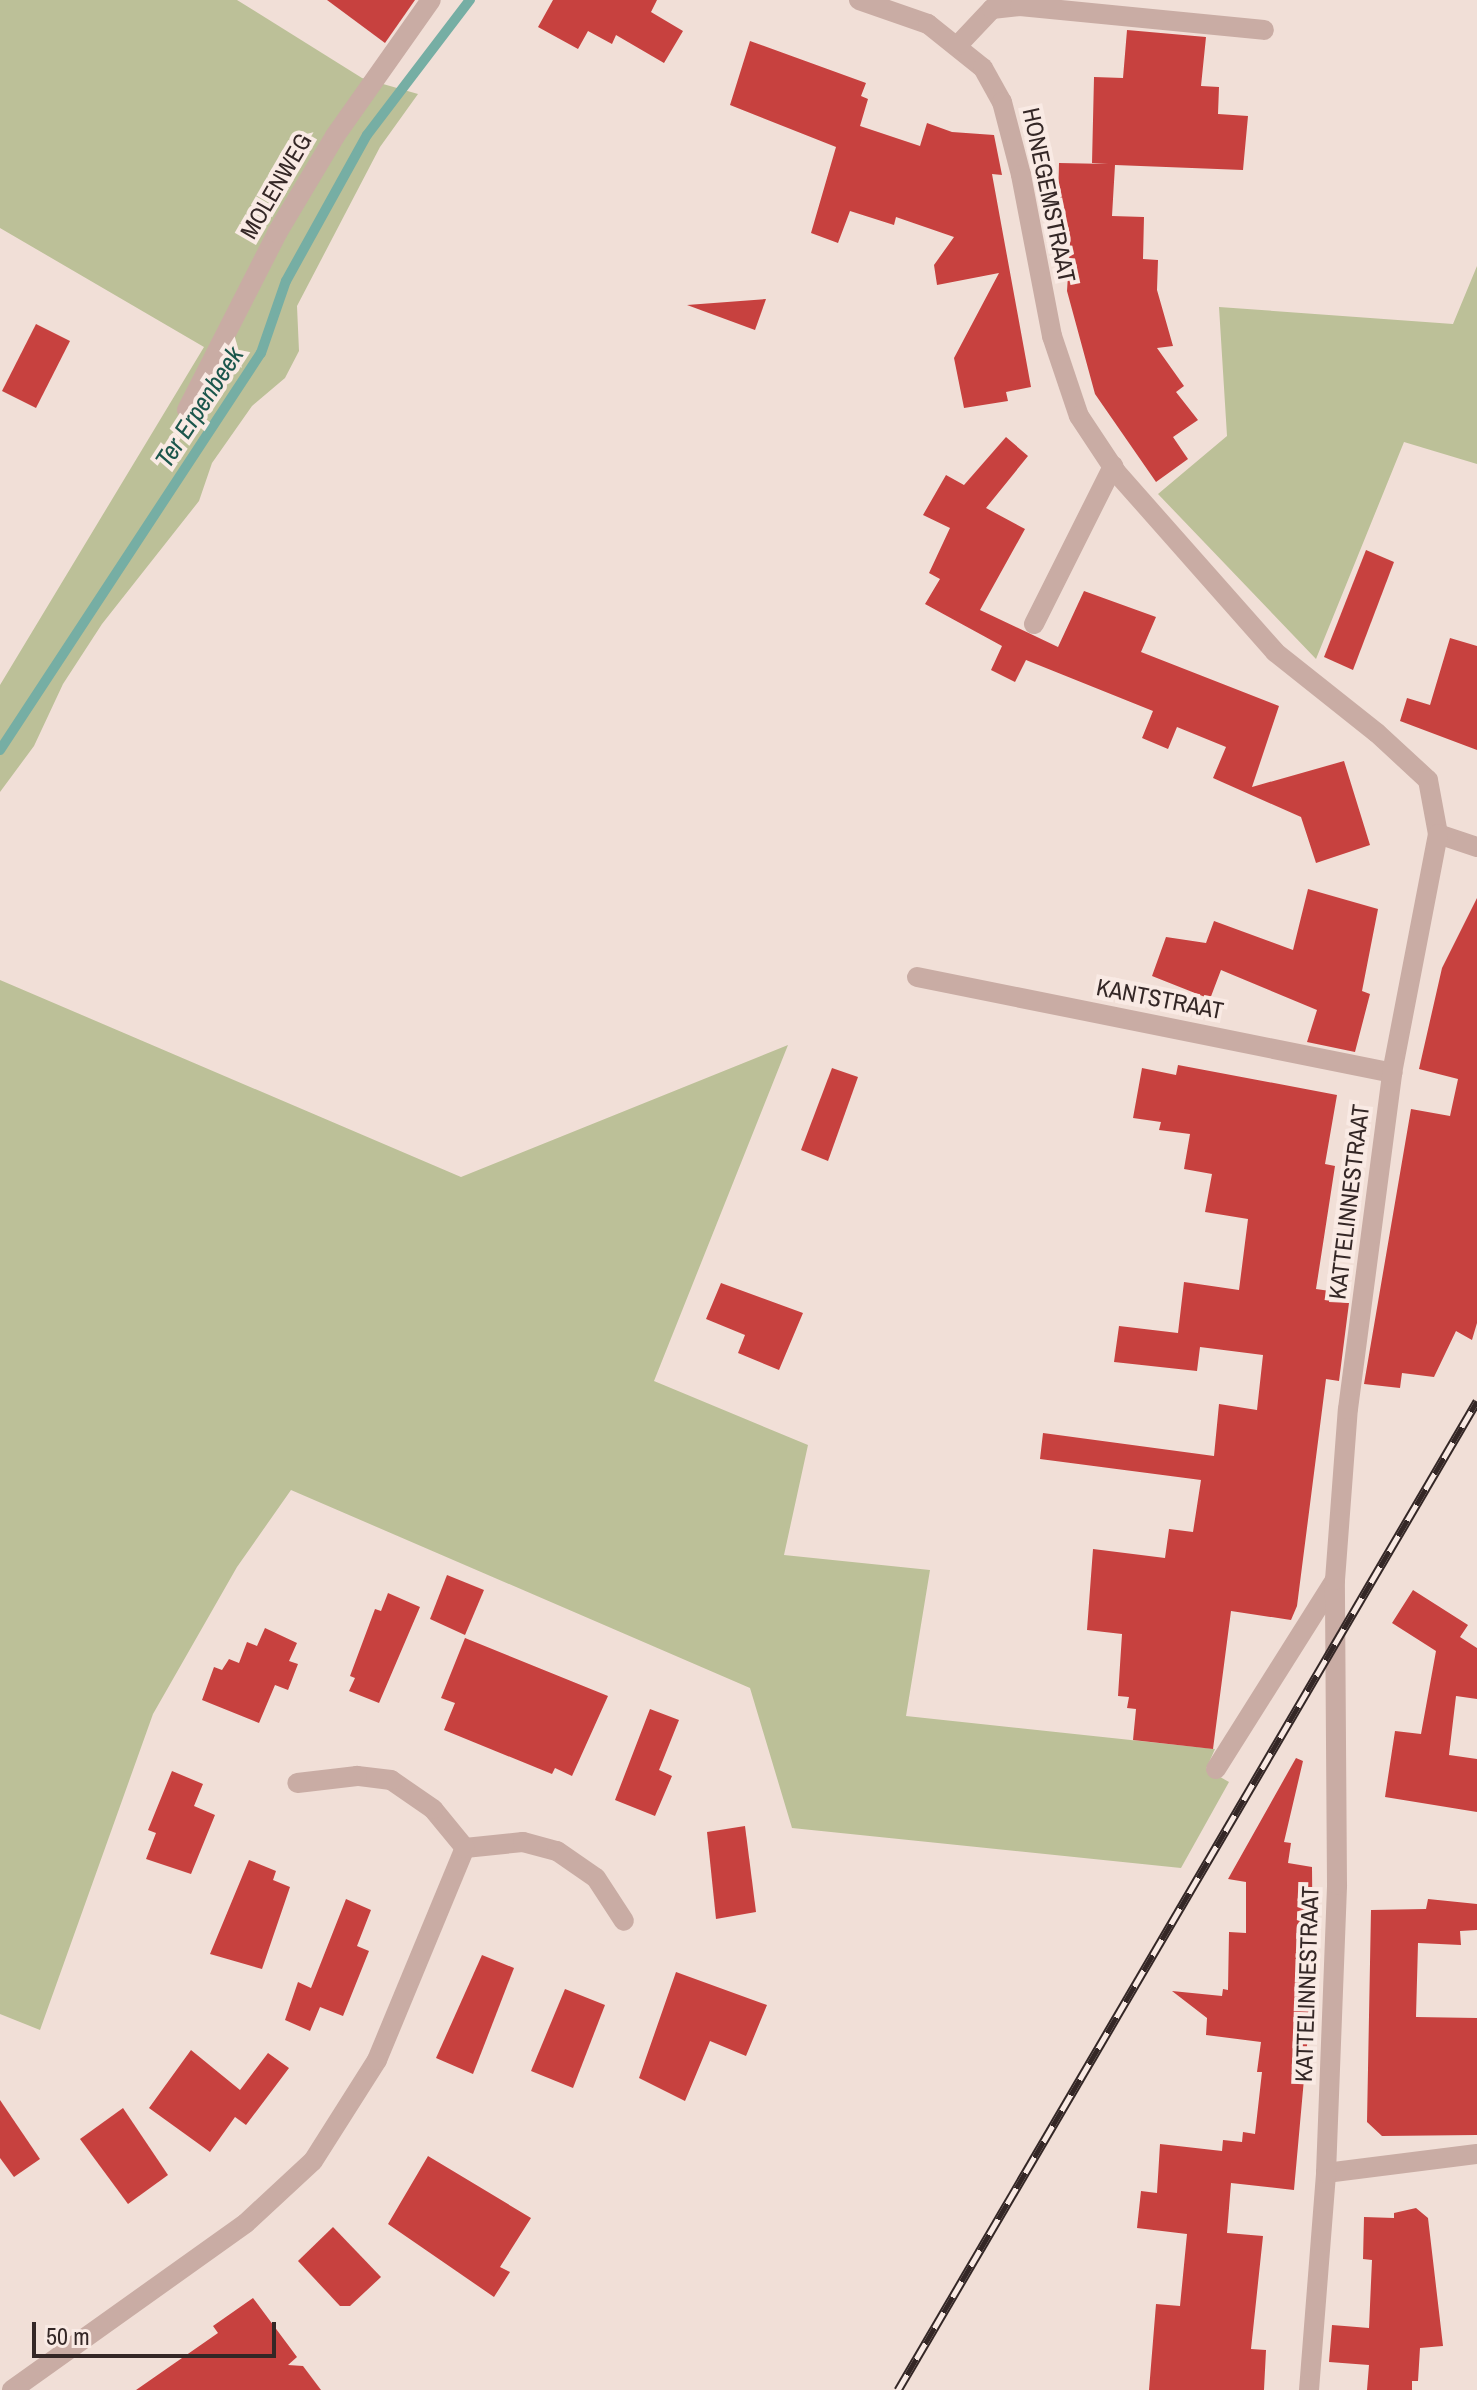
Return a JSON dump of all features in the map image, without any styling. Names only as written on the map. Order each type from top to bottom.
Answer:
[{"type":"street","name":"MOLENWEG","points":[[187,410],[284,221],[335,136],[431,0]]},
{"type":"street","name":"HONEGEMSTRAAT","points":[[859,0],[928,24],[983,68],[1002,102],[1052,336],[1079,416],[1113,466],[1275,652],[1377,733],[1428,780],[1438,834]]},
{"type":"street","points":[[958,45],[992,9],[1020,6],[1264,30]]},
{"type":"street","points":[[1034,624],[1113,466]]},
{"type":"street","points":[[1438,834],[1477,847]]},
{"type":"street","name":"KATTELINNESTRAAT","points":[[1309,2390],[1326,2173],[1337,1885],[1335,1580],[1348,1409],[1392,1073],[1438,834]]},
{"type":"street","name":"KANTSTRAAT","points":[[917,977],[1392,1073]]},
{"type":"street","name":"KATTELINNESTRAAT","points":[[1216,1769],[1335,1580]]},
{"type":"street","points":[[297,1783],[357,1776],[391,1780],[433,1809],[465,1848]]},
{"type":"street","points":[[465,1848],[523,1842],[557,1851],[596,1878],[624,1921]]},
{"type":"street","points":[[12,2390],[246,2223],[313,2161],[377,2060],[465,1848]]},
{"type":"street","points":[[1326,2173],[1477,2154]]},
{"type":"green space","points":[[0,0],[237,0],[362,78],[418,94],[380,147],[297,306],[299,351],[285,378],[252,406],[212,463],[199,501],[102,624],[63,684],[34,746],[0,792],[0,685],[204,347],[0,228]]},
{"type":"green space","points":[[1477,266],[1477,464],[1404,442],[1316,659],[1158,494],[1227,436],[1219,307],[1453,324]]},
{"type":"green space","points":[[0,980],[461,1177],[788,1045],[654,1381],[808,1445],[784,1555],[930,1570],[906,1716],[1215,1749],[1206,1769],[1229,1782],[1181,1868],[792,1828],[750,1688],[291,1490],[237,1567],[153,1714],[40,2030],[0,2014]]},
{"type":"building","points":[[327,0],[415,0],[385,43]]},
{"type":"building","points":[[553,0],[657,0],[651,12],[683,31],[664,63],[616,35],[612,44],[588,31],[578,49],[538,27]]},
{"type":"building","points":[[1127,30],[1206,37],[1201,86],[1219,87],[1218,114],[1248,116],[1243,170],[1115,165],[1112,216],[1144,217],[1143,259],[1158,260],[1157,290],[1173,346],[1157,348],[1184,386],[1176,392],[1198,420],[1173,437],[1188,459],[1156,482],[1095,394],[1067,291],[1070,243],[1057,243],[1059,163],[1108,164],[1092,163],[1094,77],[1123,78]]},
{"type":"building","points":[[750,41],[866,83],[861,96],[868,99],[860,126],[920,146],[927,123],[952,132],[994,135],[1002,175],[992,174],[1031,387],[1006,392],[1008,401],[964,408],[954,358],[999,273],[937,285],[934,265],[954,237],[896,217],[894,225],[850,211],[838,243],[811,233],[836,147],[730,105]]},
{"type":"building","points":[[766,299],[755,330],[687,305]]},
{"type":"building","points":[[36,324],[70,341],[36,408],[2,391]]},
{"type":"building","points":[[1006,437],[1028,456],[986,508],[1025,529],[980,610],[1058,647],[1084,591],[1156,617],[1141,652],[1279,706],[1252,787],[1344,761],[1370,845],[1316,863],[1301,817],[1213,778],[1226,747],[1177,727],[1168,749],[1142,738],[1153,711],[1026,660],[1015,682],[991,670],[1002,646],[925,604],[940,579],[929,573],[950,528],[923,515],[946,475],[964,485]]},
{"type":"building","points":[[1366,550],[1394,562],[1353,670],[1324,657]]},
{"type":"building","points":[[1450,638],[1477,646],[1477,750],[1400,721],[1407,698],[1430,705]]},
{"type":"building","points":[[1308,889],[1378,909],[1362,991],[1370,994],[1355,1052],[1307,1042],[1317,1010],[1221,970],[1210,999],[1152,976],[1166,937],[1206,943],[1214,921],[1293,950]]},
{"type":"building","points":[[1477,898],[1477,1323],[1472,1340],[1456,1331],[1434,1377],[1402,1373],[1400,1388],[1364,1384],[1411,1109],[1450,1116],[1458,1079],[1419,1069],[1442,968]]},
{"type":"building","points":[[1178,1065],[1337,1095],[1325,1164],[1335,1166],[1316,1289],[1330,1291],[1329,1302],[1349,1303],[1339,1381],[1326,1379],[1297,1606],[1291,1620],[1231,1611],[1213,1749],[1133,1740],[1136,1709],[1127,1708],[1129,1697],[1118,1696],[1122,1634],[1087,1630],[1093,1549],[1165,1558],[1169,1529],[1193,1532],[1201,1480],[1040,1459],[1043,1433],[1214,1456],[1219,1404],[1257,1410],[1263,1355],[1200,1347],[1197,1371],[1114,1362],[1119,1326],[1178,1333],[1184,1282],[1239,1290],[1248,1219],[1205,1212],[1212,1174],[1184,1169],[1190,1134],[1159,1130],[1161,1122],[1133,1118],[1142,1068],[1176,1075]]},
{"type":"building","points":[[832,1068],[858,1077],[828,1161],[801,1150]]},
{"type":"building","points":[[721,1283],[803,1313],[779,1370],[738,1353],[745,1335],[706,1319]]},
{"type":"building","points":[[447,1575],[484,1590],[465,1635],[430,1619]]},
{"type":"building","points":[[1413,1590],[1468,1625],[1460,1637],[1477,1648],[1477,1699],[1456,1696],[1449,1755],[1477,1759],[1477,1812],[1385,1797],[1395,1731],[1421,1734],[1436,1651],[1392,1623]]},
{"type":"building","points":[[388,1593],[420,1607],[379,1703],[349,1691],[355,1678],[350,1676],[375,1609],[381,1611]]},
{"type":"building","points":[[265,1628],[297,1643],[289,1661],[298,1664],[288,1690],[275,1685],[259,1723],[202,1700],[214,1667],[222,1670],[229,1659],[239,1663],[247,1642],[257,1646]]},
{"type":"building","points":[[465,1638],[608,1696],[572,1776],[555,1768],[552,1774],[444,1730],[455,1703],[441,1698]]},
{"type":"building","points":[[650,1709],[679,1720],[659,1770],[672,1776],[655,1816],[615,1800]]},
{"type":"building","points":[[1296,1758],[1303,1761],[1284,1842],[1291,1843],[1288,1863],[1312,1867],[1313,1979],[1294,2190],[1231,2183],[1227,2233],[1263,2236],[1251,2349],[1266,2350],[1264,2390],[1149,2390],[1156,2304],[1180,2306],[1187,2234],[1137,2228],[1141,2191],[1157,2193],[1160,2144],[1222,2151],[1223,2140],[1242,2142],[1243,2132],[1255,2134],[1262,2072],[1257,2072],[1261,2042],[1206,2035],[1207,2018],[1172,1991],[1222,1996],[1223,1989],[1228,1990],[1229,1932],[1246,1933],[1246,1882],[1228,1879]]},
{"type":"building","points":[[172,1771],[203,1784],[194,1806],[215,1815],[191,1874],[146,1859],[156,1833],[148,1830]]},
{"type":"building","points":[[745,1826],[756,1912],[716,1919],[707,1832]]},
{"type":"building","points":[[249,1860],[276,1871],[273,1880],[290,1887],[262,1969],[210,1954]]},
{"type":"building","points":[[346,1899],[371,1910],[357,1946],[369,1951],[343,2016],[320,2007],[310,2031],[285,2020],[298,1982],[311,1988]]},
{"type":"building","points":[[1428,1899],[1477,1904],[1477,1930],[1460,1931],[1461,1945],[1418,1943],[1416,2017],[1477,2018],[1477,2135],[1382,2136],[1367,2122],[1371,1910],[1426,1909]]},
{"type":"building","points":[[482,1955],[514,1968],[473,2074],[436,2058]]},
{"type":"building","points":[[676,1972],[767,2005],[746,2056],[710,2041],[685,2101],[639,2078]]},
{"type":"building","points":[[565,1989],[605,2005],[573,2088],[531,2071]]},
{"type":"building","points":[[191,2050],[240,2090],[268,2053],[289,2068],[246,2125],[235,2117],[210,2152],[149,2108]]},
{"type":"building","points":[[0,2100],[40,2159],[14,2177],[0,2158]]},
{"type":"building","points":[[123,2108],[168,2175],[128,2204],[80,2139]]},
{"type":"building","points":[[428,2156],[531,2218],[500,2267],[510,2272],[494,2297],[388,2224]]},
{"type":"building","points":[[1416,2208],[1428,2218],[1443,2346],[1420,2348],[1418,2381],[1412,2381],[1412,2390],[1367,2390],[1369,2365],[1329,2362],[1332,2325],[1369,2328],[1372,2260],[1363,2259],[1364,2217],[1394,2218],[1394,2213]]},
{"type":"building","points":[[333,2227],[381,2277],[350,2306],[340,2306],[298,2261]]},
{"type":"building","points":[[253,2298],[297,2357],[288,2365],[303,2366],[321,2390],[136,2390],[218,2333],[213,2326]]},
{"type":"waterway","name":"Ter Erpenbeek","points":[[0,750],[261,353],[286,281],[367,135],[470,0]]},
{"type":"railway","points":[[898,2390],[1477,1401]]}]
